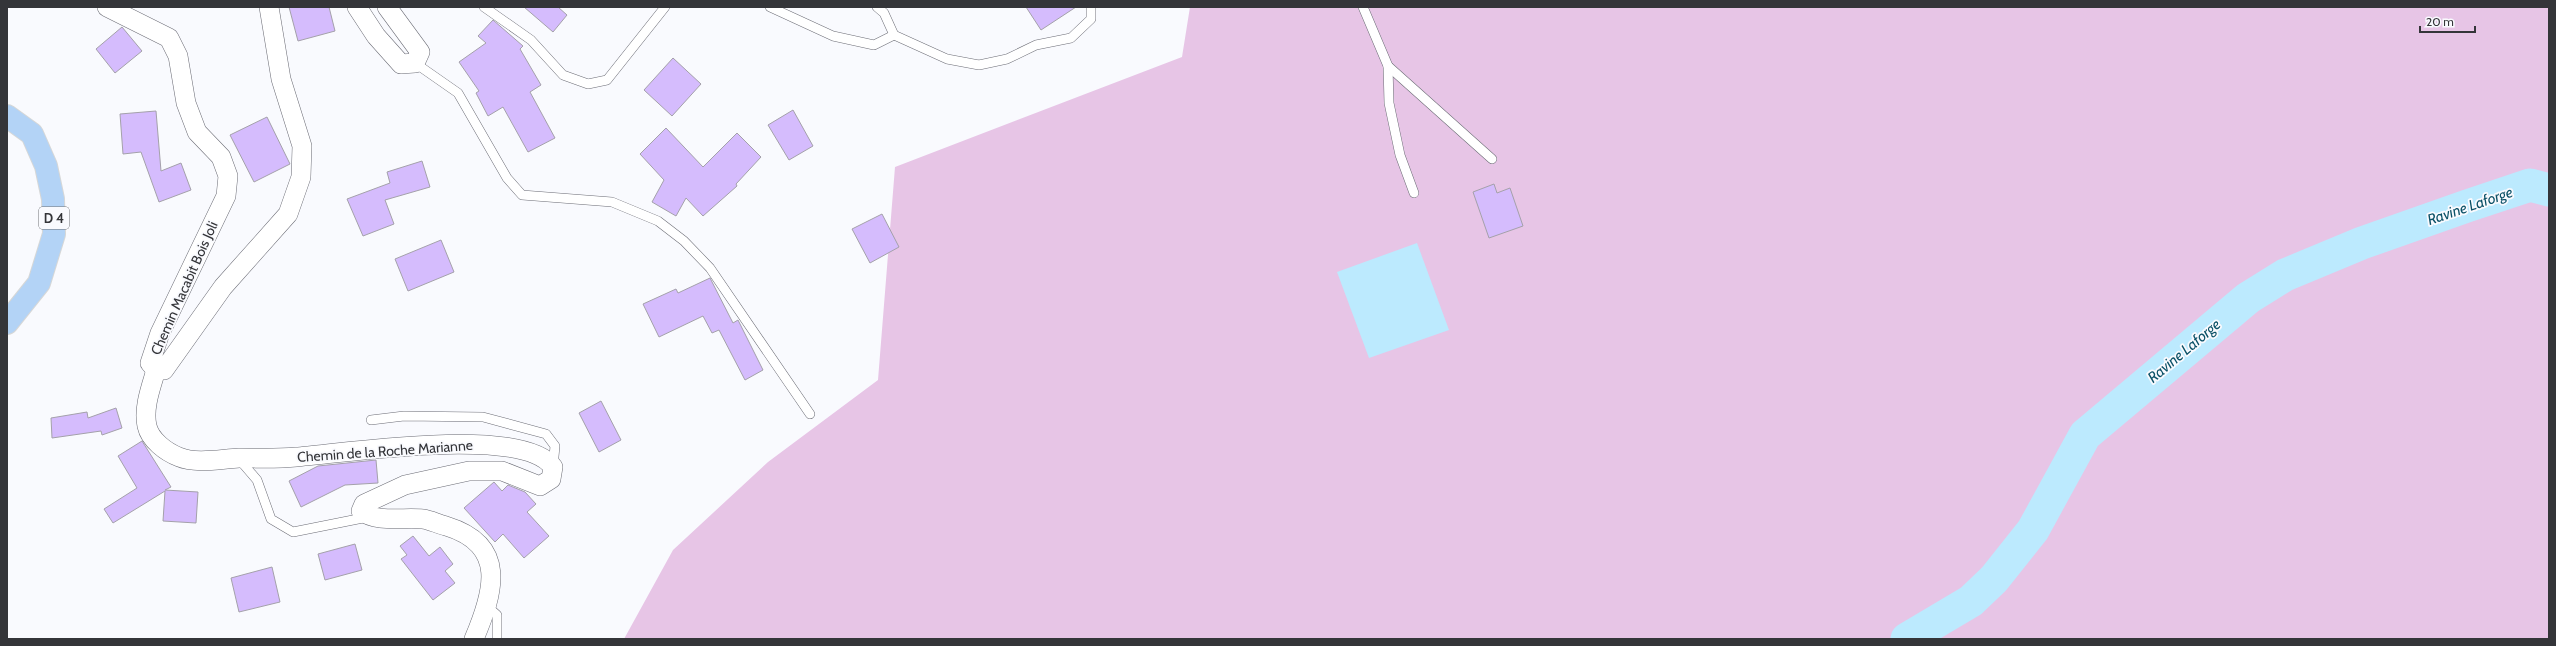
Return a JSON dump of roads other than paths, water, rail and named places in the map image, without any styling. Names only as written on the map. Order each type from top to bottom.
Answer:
[{"type":"main road","name":"D 4","points":[[7,116],[32,134],[46,166],[52,199],[54,234],[39,283],[7,323]]},
{"type":"street","name":"Chemin Macabit Bois Joli","points":[[107,7],[169,38],[178,56],[186,103],[198,132],[221,157],[228,176],[226,196],[160,333],[150,363],[156,370],[164,370],[223,287],[288,214],[301,177],[302,146],[281,79],[269,7]]},
{"type":"street","points":[[357,7],[376,36],[401,64],[415,63],[420,52],[387,7]]},
{"type":"street","name":"Chemin de la Roche Marianne","points":[[156,370],[148,398],[147,427],[157,443],[179,457],[204,461],[238,458],[295,458],[452,444],[505,446],[547,458],[554,467],[551,479],[540,486],[502,471],[469,471],[405,485],[364,504],[361,511],[369,517]]},
{"type":"street","points":[[369,517],[424,519],[465,532],[485,551],[492,571],[488,607],[474,639]]},
{"type":"lane","points":[[484,7],[531,40],[563,75],[588,84],[607,80],[665,7]]},
{"type":"lane","points":[[770,7],[833,36],[874,45],[894,34]]},
{"type":"lane","points":[[876,7],[884,13],[894,34],[947,59],[979,65],[1007,59],[1036,45],[1071,38],[1091,19],[1091,7]]},
{"type":"lane","points":[[1363,7],[1388,66],[1389,103],[1400,155],[1414,193]]},
{"type":"lane","points":[[415,63],[458,93],[507,178],[522,195],[612,202],[658,221],[684,241],[710,268],[810,414]]},
{"type":"lane","points":[[1388,66],[1492,159]]},
{"type":"lane","points":[[371,420],[404,416],[483,417],[546,434],[555,446],[554,467]]},
{"type":"lane","points":[[238,458],[257,480],[271,519],[292,532],[369,517]]},
{"type":"lane","points":[[488,607],[497,615],[498,639]]},
{"type":"water","points":[[1417,243],[1449,330],[1369,358],[1337,272]]},
{"type":"waterway","name":"Ravine Laforge","points":[[1907,639],[1971,601],[1994,579],[2033,530],[2085,435],[2248,298],[2285,275],[2362,243],[2530,185],[2549,190]]}]
